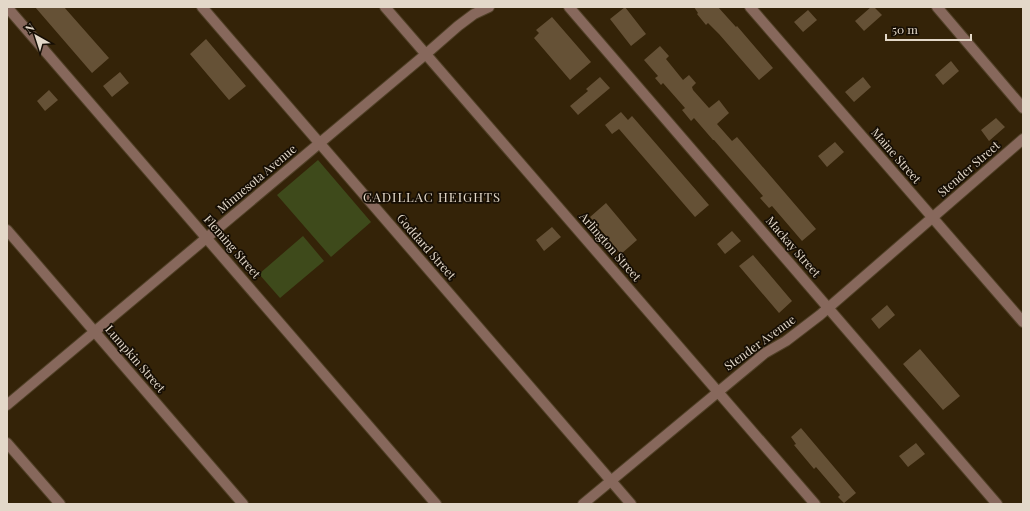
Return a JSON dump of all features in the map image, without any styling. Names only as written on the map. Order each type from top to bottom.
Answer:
[{"type":"street","name":"Fleming Street","points":[[7,7],[436,504]]},
{"type":"street","name":"Goddard Street","points":[[202,7],[631,504]]},
{"type":"street","name":"Arlington Street","points":[[385,7],[815,504]]},
{"type":"street","name":"Minnesota Avenue","points":[[7,405],[458,26],[474,14],[489,7]]},
{"type":"street","name":"Mackay Street","points":[[569,7],[997,504]]},
{"type":"street","name":"Maine Street","points":[[750,7],[1023,322]]},
{"type":"street","points":[[937,7],[1023,108]]},
{"type":"street","name":"Stender Street","points":[[932,218],[1023,139]]},
{"type":"street","name":"Stender Avenue","points":[[583,504],[764,353],[786,341],[828,308],[932,218]]},
{"type":"street","name":"Lumpkin Street","points":[[7,230],[243,504]]},
{"type":"street","points":[[7,443],[60,504]]},
{"type":"green space","points":[[318,160],[371,222],[331,257],[277,195]]},
{"type":"green space","points":[[303,236],[324,261],[280,298],[259,274]]},
{"type":"building","points":[[35,7],[64,7],[109,58],[92,73]]},
{"type":"building","points":[[625,7],[646,34],[631,46],[610,19]]},
{"type":"building","points":[[694,7],[718,7],[736,27],[737,26],[773,68],[759,80],[719,34],[708,23],[706,25],[697,14],[698,13]]},
{"type":"building","points":[[871,7],[874,7],[882,15],[864,31],[855,21]]},
{"type":"building","points":[[808,10],[817,20],[803,32],[794,22]]},
{"type":"building","points":[[552,17],[591,62],[570,80],[534,38],[539,33],[536,30]]},
{"type":"building","points":[[206,39],[246,86],[229,100],[190,54]]},
{"type":"building","points":[[660,46],[669,56],[666,59],[683,80],[689,75],[696,83],[692,87],[693,90],[709,108],[719,100],[729,113],[717,124],[732,141],[737,137],[816,229],[802,241],[772,206],[769,208],[760,198],[763,196],[694,118],[691,121],[682,110],[685,108],[663,83],[661,85],[655,78],[658,76],[644,60]]},
{"type":"building","points":[[951,61],[959,71],[943,85],[935,75]]},
{"type":"building","points":[[120,72],[129,83],[112,97],[103,86]]},
{"type":"building","points":[[600,77],[610,88],[578,115],[570,106],[588,91],[586,89]]},
{"type":"building","points":[[863,77],[871,87],[854,102],[845,92]]},
{"type":"building","points":[[49,90],[58,100],[45,111],[37,101]]},
{"type":"building","points":[[621,112],[628,120],[632,116],[709,205],[695,217],[619,129],[612,134],[605,125]]},
{"type":"building","points":[[996,118],[1005,127],[989,141],[981,130]]},
{"type":"building","points":[[835,142],[844,152],[827,167],[818,156]]},
{"type":"building","points":[[606,203],[637,240],[621,254],[590,217]]},
{"type":"building","points":[[552,227],[561,237],[544,251],[536,240]]},
{"type":"building","points":[[732,231],[741,241],[725,254],[717,244]]},
{"type":"building","points":[[753,255],[792,301],[779,313],[739,266]]},
{"type":"building","points":[[887,305],[895,315],[879,329],[871,319]]},
{"type":"building","points":[[920,349],[960,396],[943,410],[903,364]]},
{"type":"building","points":[[801,428],[856,493],[844,503],[838,497],[840,495],[816,467],[814,469],[794,445],[796,444],[791,437]]},
{"type":"building","points":[[916,443],[925,454],[908,467],[899,456]]},
{"type":"district","name":"CADILLAC HEIGHTS","points":[[432,197]]}]
